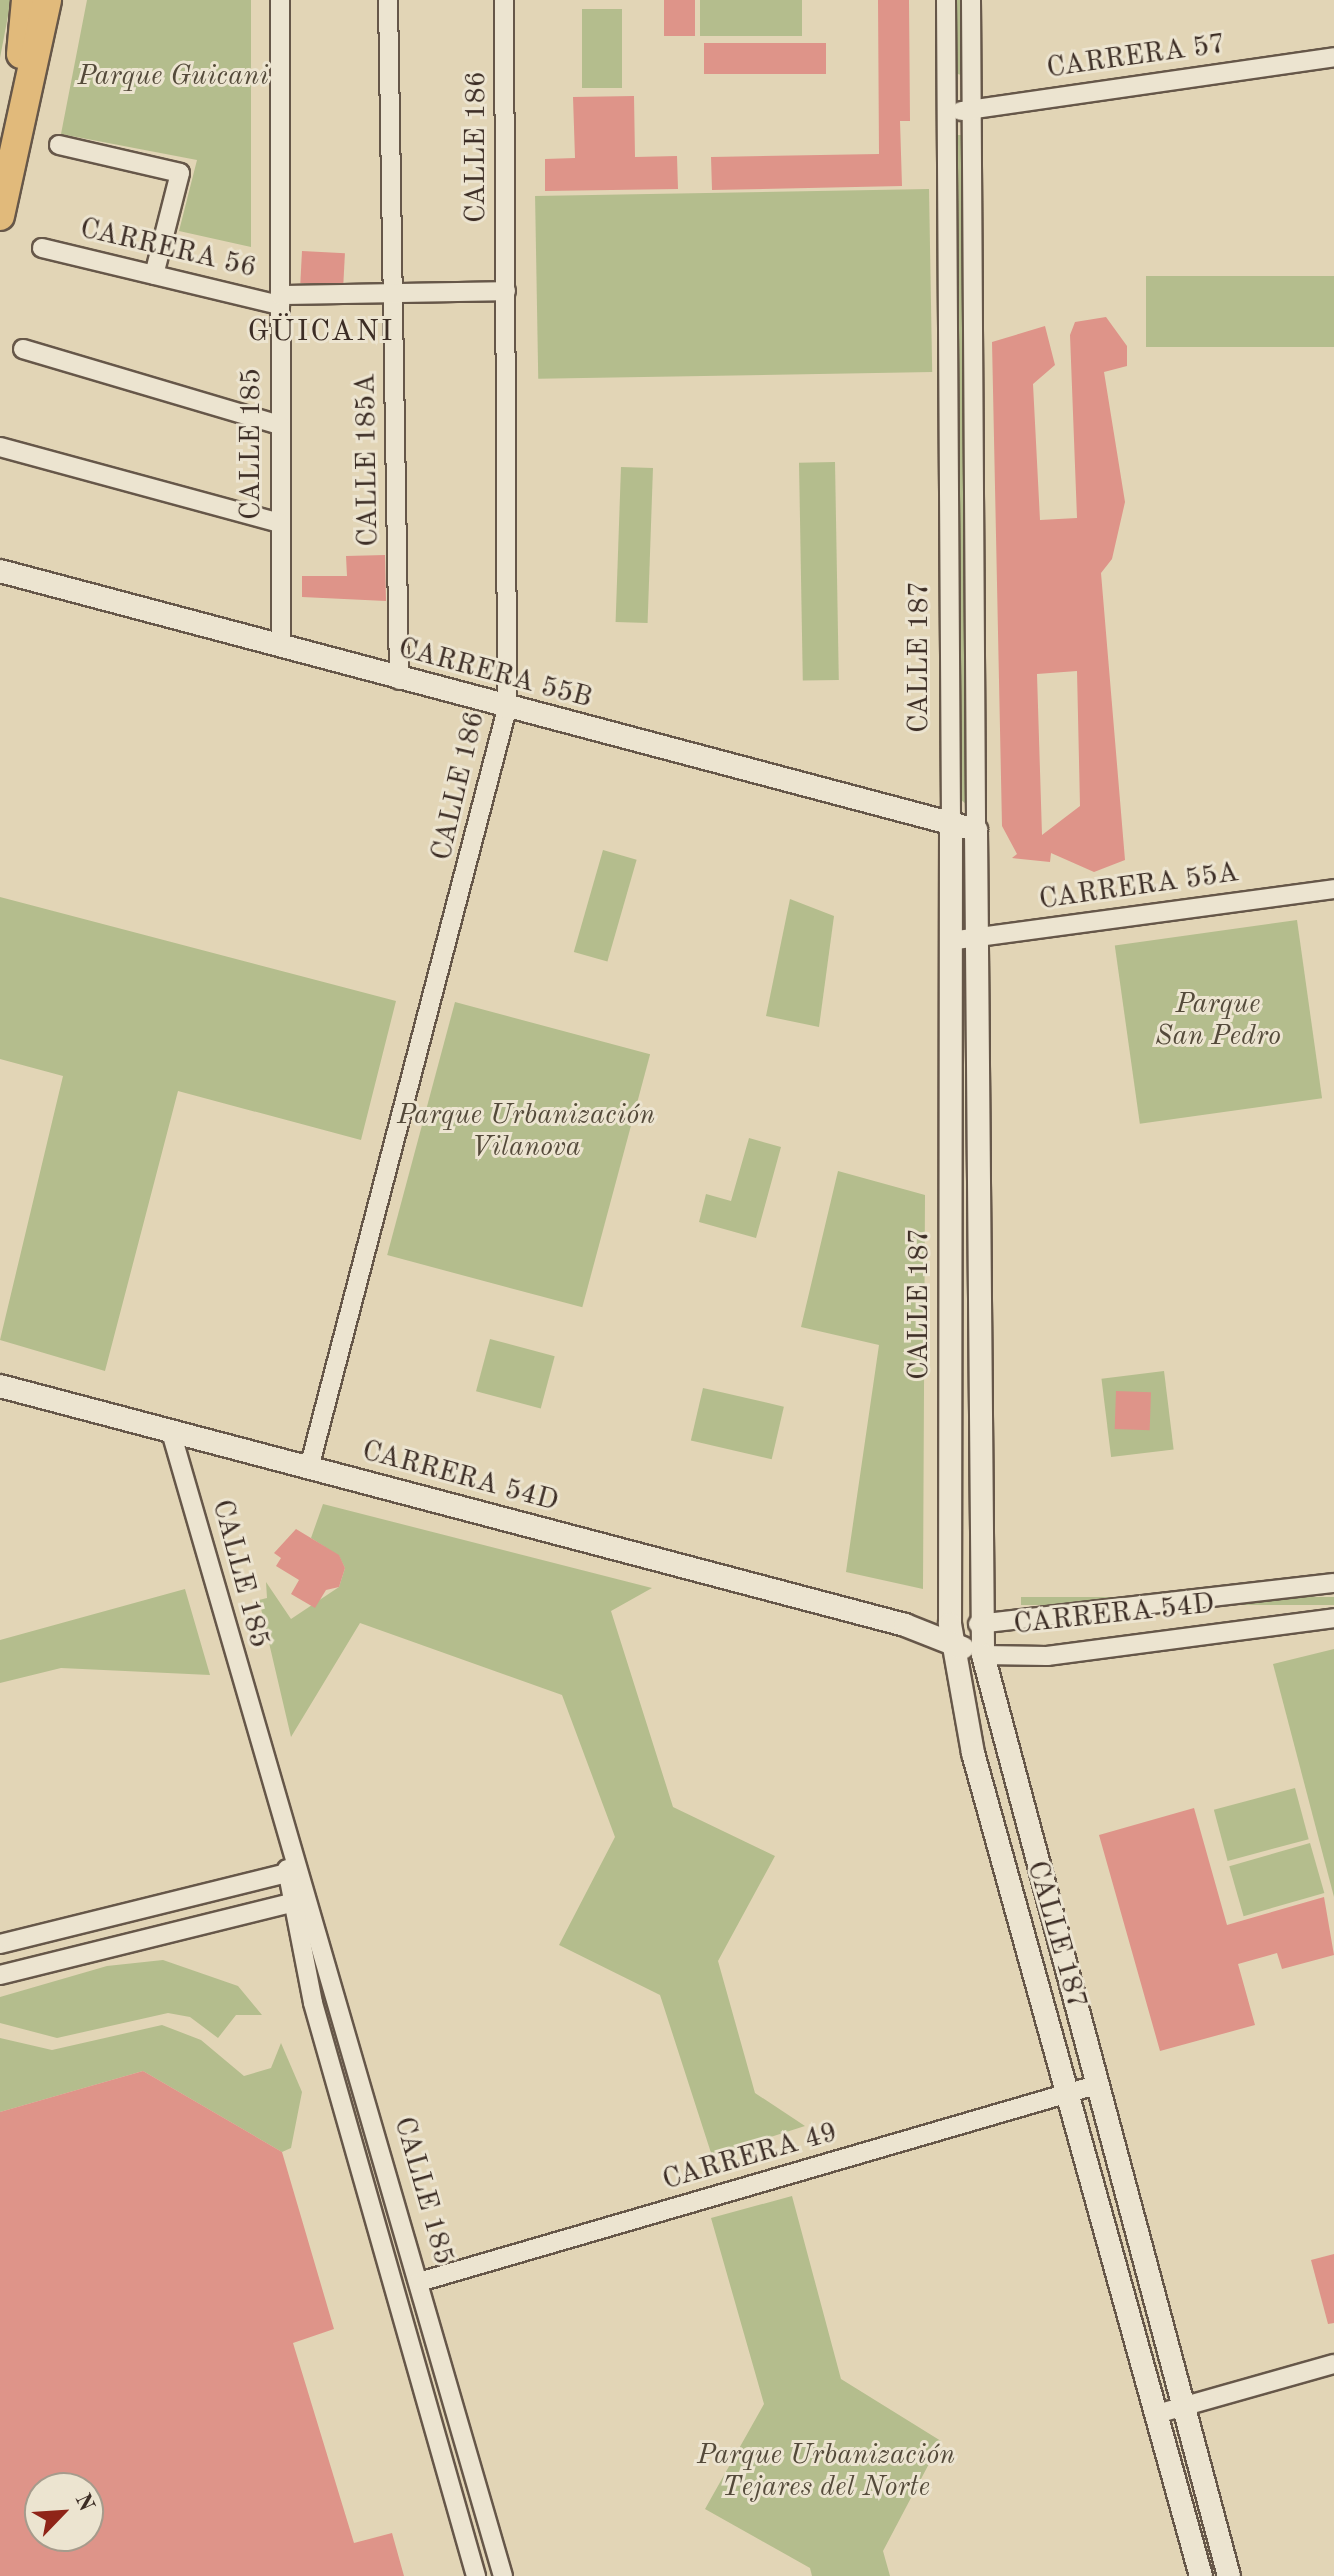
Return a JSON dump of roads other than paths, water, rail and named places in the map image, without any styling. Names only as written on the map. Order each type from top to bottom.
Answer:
[{"type":"main road","points":[[18,135],[26,0]]},
{"type":"main road","points":[[0,216],[47,0]]},
{"type":"street","name":"CALLE 185","points":[[280,0],[281,647]]},
{"type":"street","name":"CALLE 185A","points":[[388,0],[399,680]]},
{"type":"street","name":"CALLE 186","points":[[309,1468],[507,709],[504,0]]},
{"type":"street","name":"CALLE 187","points":[[946,0],[952,1635],[976,1764],[1201,2576]]},
{"type":"street","name":"CALLE 187","points":[[971,0],[978,1624],[983,1655],[1096,2085],[1229,2576]]},
{"type":"street","name":"CARRERA 57","points":[[947,113],[1334,57]]},
{"type":"street","points":[[59,145],[180,173],[154,275]]},
{"type":"street","name":"CARRERA 56","points":[[42,248],[154,275],[280,300],[394,293],[506,291]]},
{"type":"street","points":[[23,349],[280,425]]},
{"type":"street","points":[[0,447],[280,523]]},
{"type":"street","name":"CARRERA 55B","points":[[0,571],[507,709],[976,830]]},
{"type":"street","name":"CARRERA 55A","points":[[950,941],[1334,889]]},
{"type":"street","name":"CARRERA 54D","points":[[0,1386],[952,1635],[983,1655],[1047,1656],[1334,1618]]},
{"type":"street","name":"CALLE 185","points":[[171,1432],[298,1901],[419,2282],[503,2576]]},
{"type":"street","name":"CARRERA 54D","points":[[952,1635],[978,1624],[1334,1583]]},
{"type":"street","points":[[0,1944],[291,1872]]},
{"type":"street","name":"CALLE 185","points":[[298,1901],[317,2018],[476,2576]]},
{"type":"street","points":[[0,1975],[298,1901]]},
{"type":"street","points":[[147,1909],[150,1939]]},
{"type":"street","name":"CARRERA 49","points":[[419,2282],[1096,2085]]},
{"type":"street","points":[[1157,2414],[1334,2364]]},
{"type":"district","name":"GÜICANI","points":[[321,332]]},
{"type":"park label","name":"Parque Guicani","points":[[173,77]]},
{"type":"park label","name":"Parque San Pedro","points":[[1218,1021]]},
{"type":"park label","name":"Parque Urbanización Vilanova","points":[[526,1132]]},
{"type":"park label","name":"Parque Urbanización Tejares del Norte","points":[[826,2472]]}]
